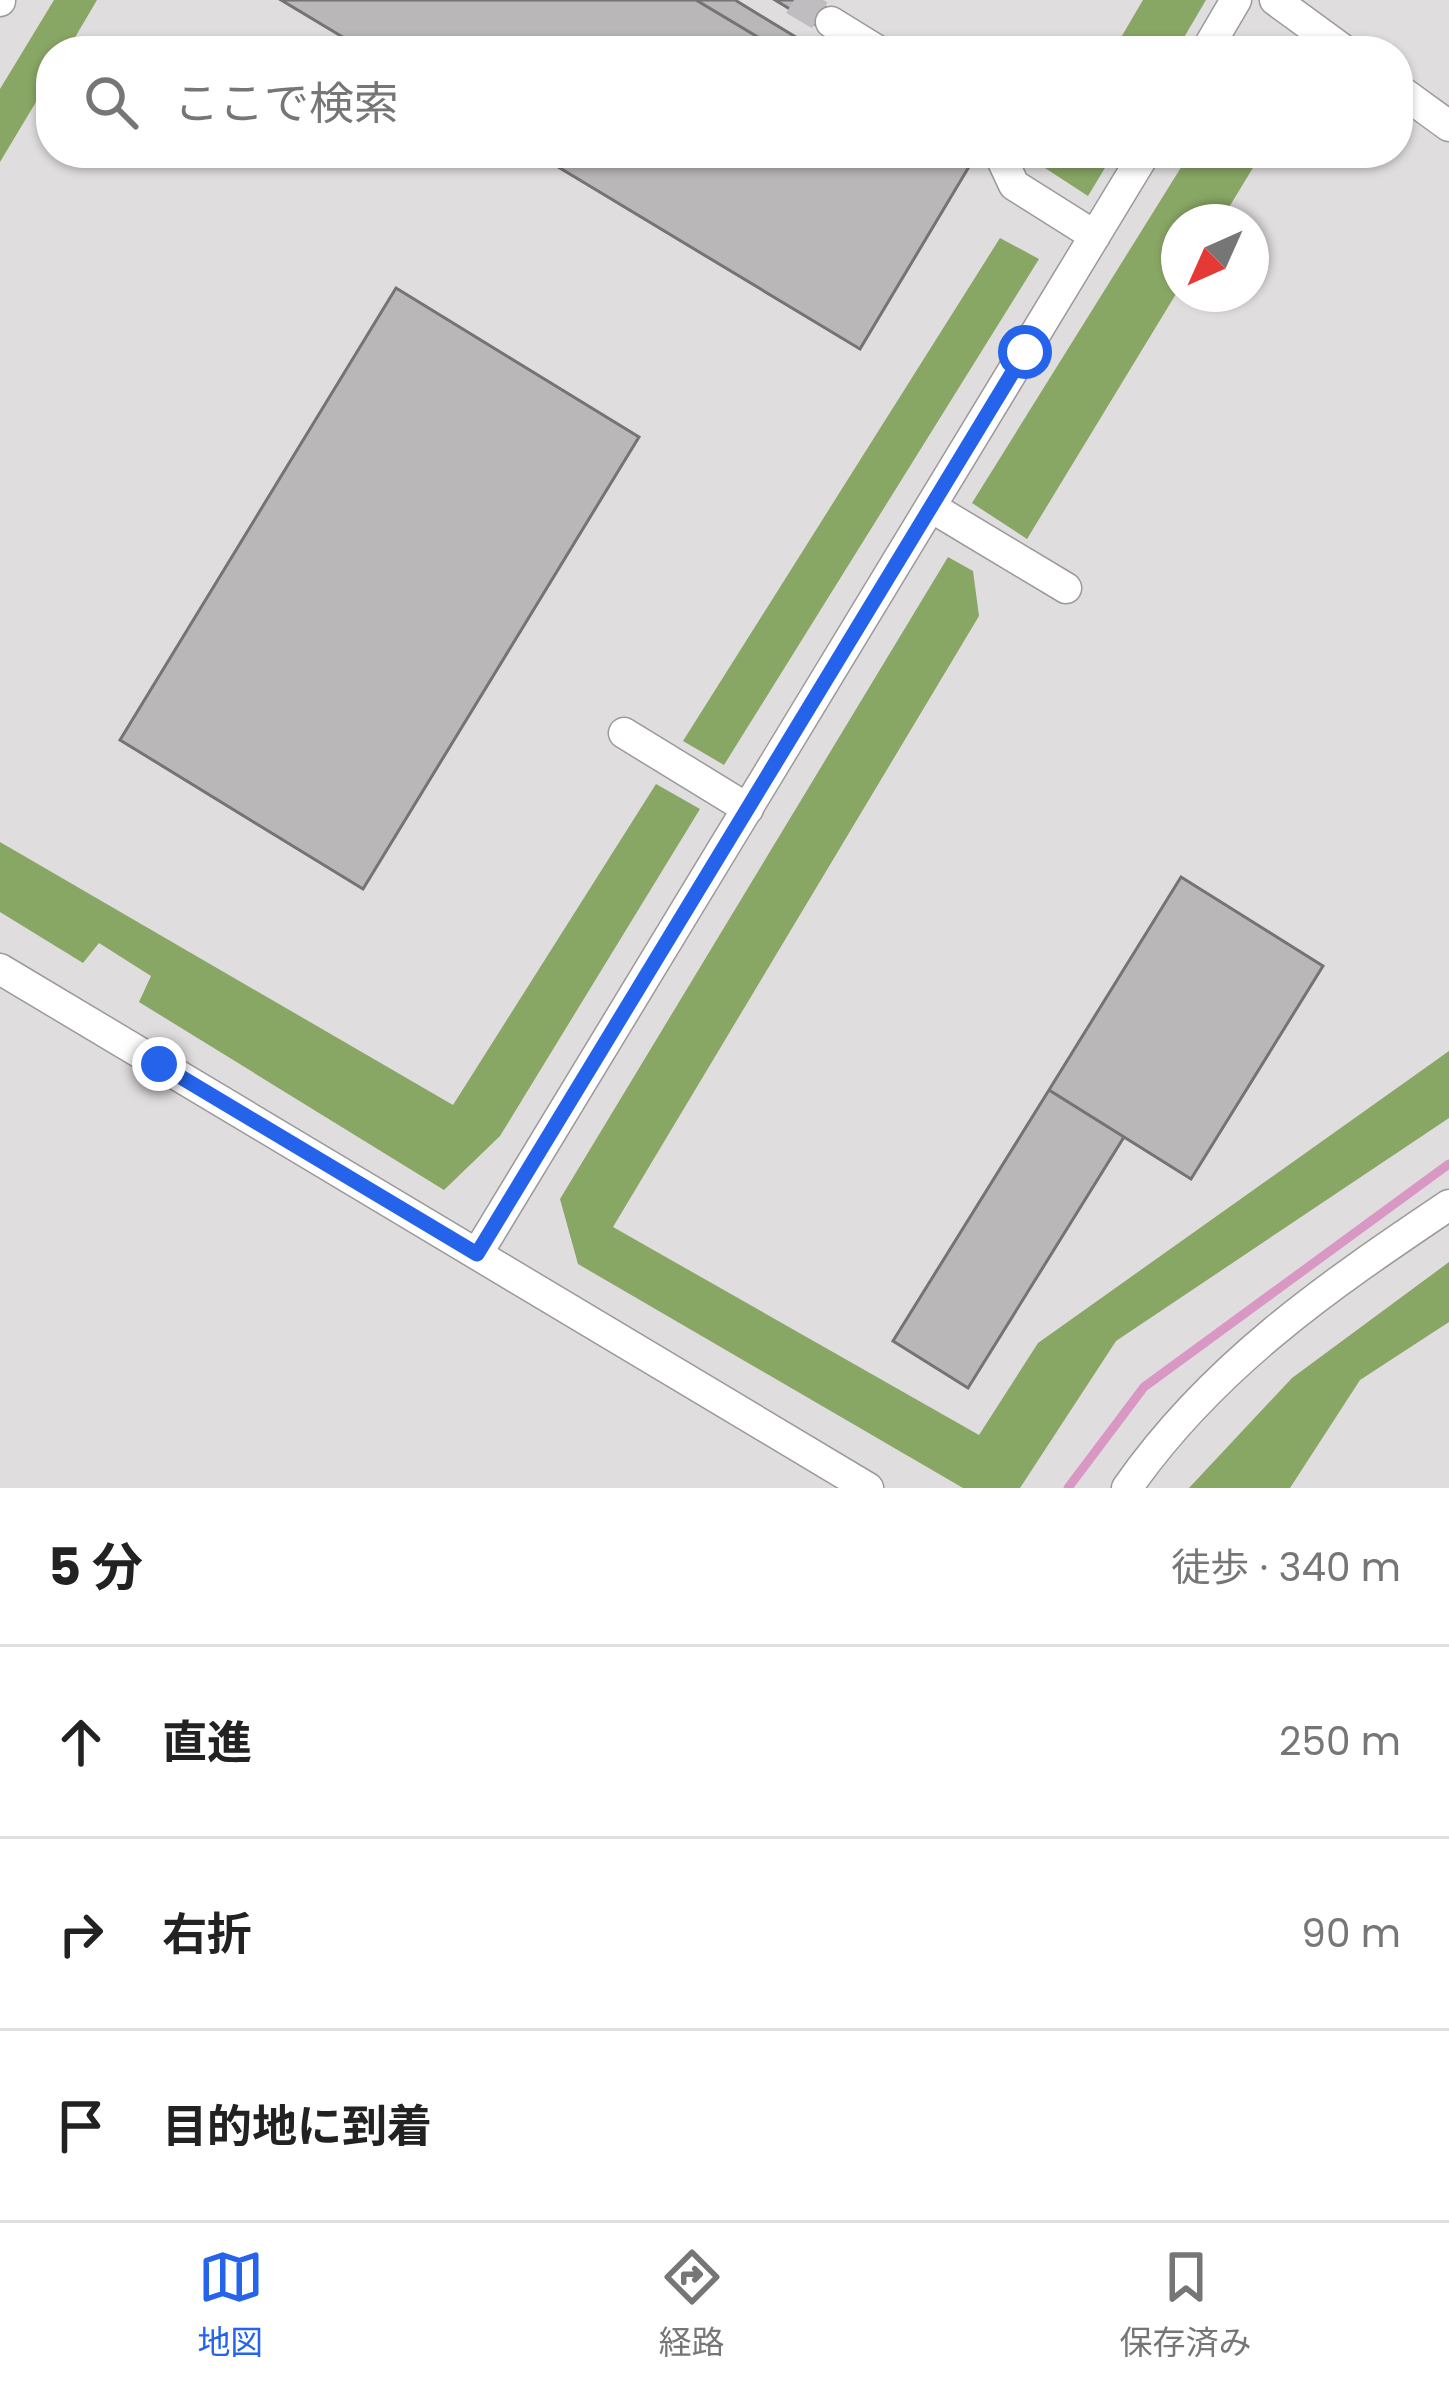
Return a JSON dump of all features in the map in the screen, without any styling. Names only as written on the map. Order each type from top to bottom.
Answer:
[{"type":"street","points":[[1215,36],[1236,0]]},
{"type":"street","points":[[1275,0],[1325,36]]},
{"type":"street","points":[[831,22],[854,36]]},
{"type":"street","points":[[1413,100],[1449,126]]},
{"type":"street","points":[[1006,168],[1014,185],[1095,236]]},
{"type":"street","points":[[477,1254],[1136,168]]},
{"type":"street","points":[[931,507],[1066,587]]},
{"type":"street","points":[[624,733],[748,809]]},
{"type":"street","points":[[0,969],[868,1488]]},
{"type":"street","points":[[1127,1488],[1164,1436],[1245,1354],[1330,1285],[1449,1205]]},
{"type":"green space","points":[[54,0],[97,0],[76,36],[36,36],[36,102],[0,162],[0,89]]},
{"type":"green space","points":[[1143,0],[1206,0],[1185,36],[1122,36]]},
{"type":"green space","points":[[1045,168],[1105,168],[1088,196]]},
{"type":"green space","points":[[1181,168],[1253,168],[1231,204],[1161,204],[1161,312],[1165,312],[1027,539],[972,503]]},
{"type":"green space","points":[[1000,238],[1039,259],[724,765],[683,741]]},
{"type":"green space","points":[[948,557],[973,571],[979,616],[613,1227],[979,1435],[1038,1343],[1449,1051],[1449,1118],[1116,1341],[1020,1488],[963,1488],[578,1264],[560,1199]]},
{"type":"green space","points":[[656,784],[700,809],[500,1136],[444,1190],[139,1002],[151,976],[99,943],[83,963],[0,912],[0,842],[453,1105]]},
{"type":"green space","points":[[1449,1262],[1449,1322],[1360,1380],[1290,1488],[1189,1488],[1292,1378]]},
{"type":"building","points":[[281,0],[696,0],[756,36],[341,36]]},
{"type":"building","points":[[696,0],[735,0],[794,36],[756,36]]},
{"type":"building","points":[[775,0],[813,0],[836,14],[826,31]]},
{"type":"building","points":[[560,168],[968,168],[860,349]]},
{"type":"building","points":[[396,288],[639,437],[363,889],[120,740]]},
{"type":"building","points":[[1181,877],[1323,966],[1191,1179],[1049,1090]]},
{"type":"building","points":[[1049,1090],[1124,1137],[968,1388],[893,1341]]},
{"type":"waterway","points":[[1068,1488],[1144,1387],[1449,1164]]},
{"type":"tunnel","points":[[794,0],[831,22]]},
{"type":"route","points":[[159,1064],[477,1254],[1025,352]]}]
